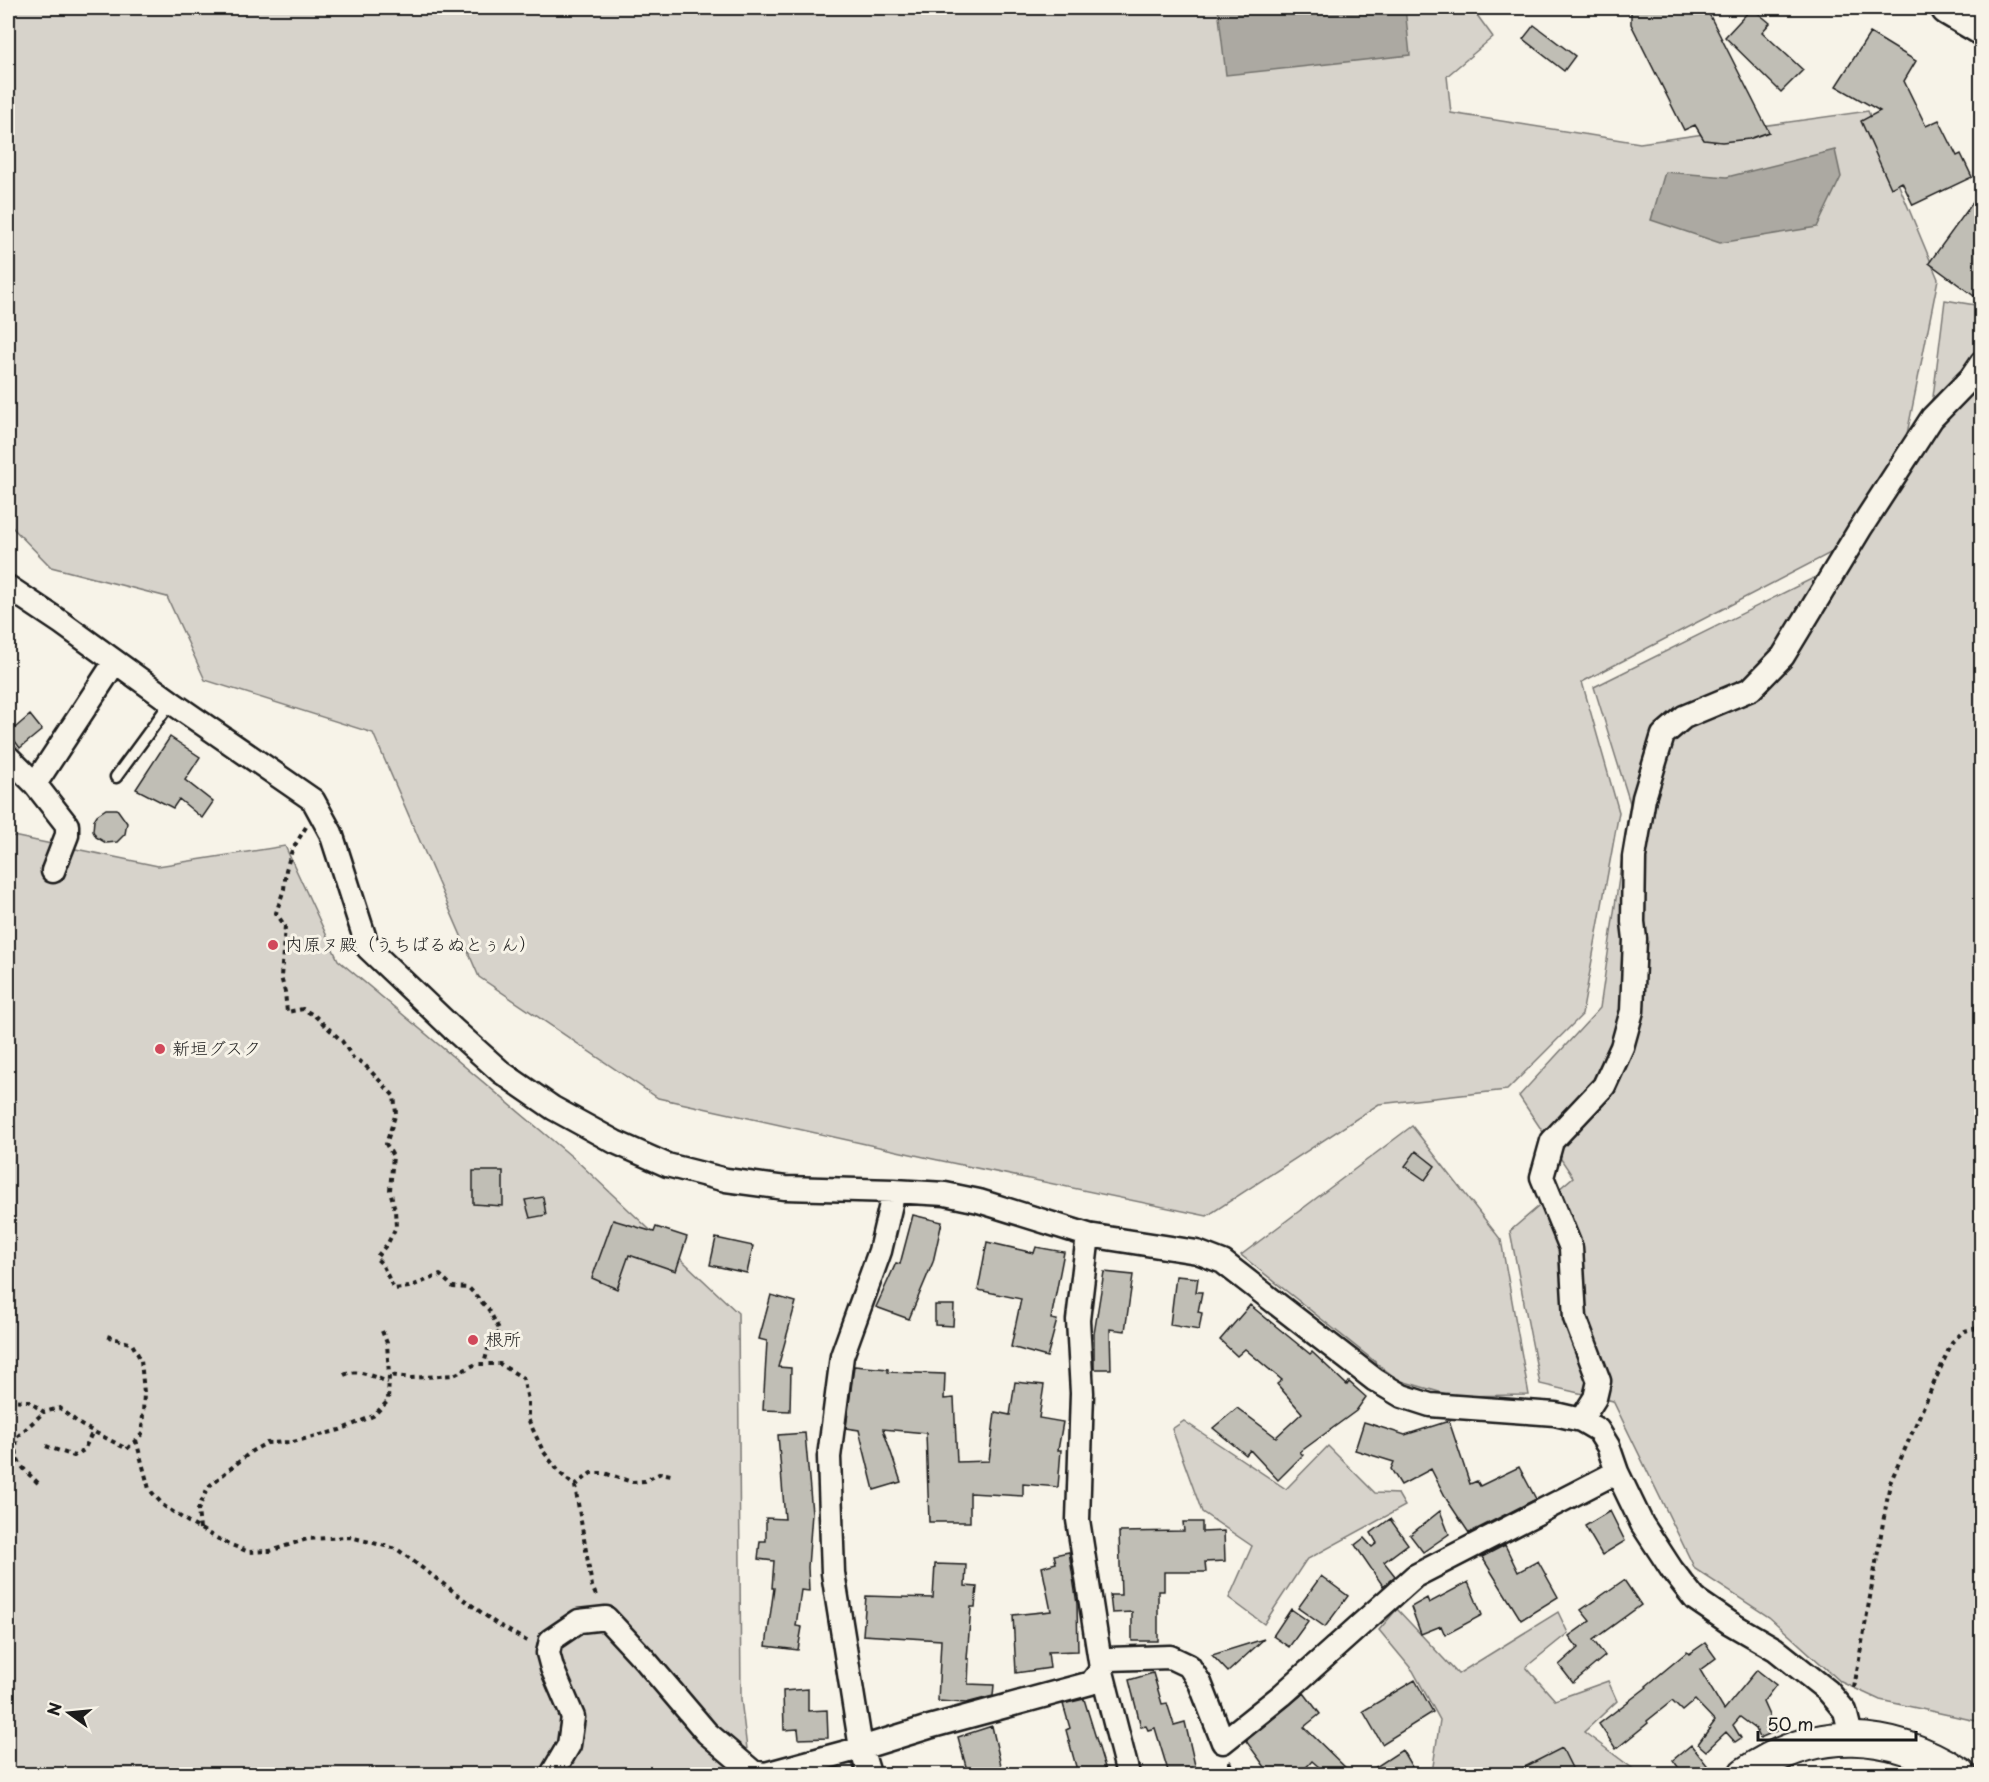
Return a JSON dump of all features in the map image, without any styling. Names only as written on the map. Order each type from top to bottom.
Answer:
[{"type":"highway","points":[[1948,8],[1982,28]]},
{"type":"main road","points":[[1745,1774],[1764,1761],[1793,1749],[1825,1740],[1849,1725],[1869,1739],[1900,1745],[1937,1760],[1960,1774]]},
{"type":"street","points":[[1581,1420],[1595,1398],[1599,1382],[1575,1318],[1571,1248],[1542,1177],[1552,1141],[1604,1086],[1622,1047],[1632,1011],[1635,939],[1634,856],[1644,798],[1663,735],[1684,717],[1751,689],[1783,656],[1860,529],[1932,418],[1971,378],[1982,362]]},
{"type":"street","points":[[8,587],[313,800],[331,833],[368,948],[501,1072],[553,1108],[615,1142],[667,1165],[726,1180],[784,1188],[945,1194],[979,1201],[1088,1235],[1197,1252],[1223,1262],[1375,1380],[1402,1396],[1430,1405],[1555,1414],[1581,1420],[1598,1430],[1608,1446],[1617,1472],[1642,1524],[1672,1570],[1695,1599],[1730,1623],[1775,1649],[1828,1691],[1849,1725]]},
{"type":"street","points":[[35,784],[116,662]]},
{"type":"street","points":[[8,757],[35,784],[67,825],[67,835],[53,871]]},
{"type":"street","points":[[869,1774],[861,1748],[833,1573],[829,1457],[842,1356],[880,1251],[894,1191]]},
{"type":"street","points":[[1088,1235],[1078,1320],[1082,1393],[1078,1520],[1101,1668],[1128,1774]]},
{"type":"street","points":[[552,1774],[569,1745],[573,1717],[552,1668],[548,1653],[551,1640],[579,1621],[606,1618],[707,1733],[753,1772],[765,1774],[1091,1683],[1109,1659],[1170,1657],[1189,1666],[1200,1683],[1223,1742],[1282,1695],[1415,1576],[1617,1472]]},
{"type":"lane","points":[[116,777],[171,702]]},
{"type":"path","points":[[331,833],[325,834],[313,819],[299,835],[286,870],[284,889],[276,913],[285,926],[281,977],[287,1012],[303,1009],[315,1016],[342,1041],[353,1058],[363,1063],[394,1096],[396,1113],[386,1144],[393,1156],[390,1190],[396,1227],[388,1243],[376,1258],[382,1264],[394,1289],[409,1287],[440,1275],[453,1287],[469,1288],[489,1310],[500,1331],[489,1345],[484,1364]]},
{"type":"path","points":[[1849,1725],[1890,1483],[1952,1342],[1964,1331],[1982,1327]]},
{"type":"path","points":[[200,1529],[198,1510],[208,1487],[252,1451],[267,1443],[293,1442],[340,1430],[373,1416],[388,1401],[387,1343],[382,1331]]},
{"type":"path","points":[[39,1483],[23,1467],[15,1454],[17,1437],[44,1412],[60,1408],[81,1425],[128,1449],[142,1434],[144,1393],[141,1360],[132,1344],[107,1336]]},
{"type":"path","points":[[389,1374],[411,1378],[453,1375],[476,1364],[484,1364],[500,1365],[523,1378],[528,1400],[528,1419],[543,1451],[560,1473],[575,1486],[592,1586],[597,1599],[584,1621]]},
{"type":"path","points":[[344,1375],[350,1372],[365,1374],[387,1382]]},
{"type":"path","points":[[8,1400],[28,1401],[44,1412]]},
{"type":"path","points":[[46,1446],[74,1456],[84,1450],[93,1431]]},
{"type":"path","points":[[136,1440],[149,1489],[164,1506],[224,1542],[249,1552],[270,1551],[308,1539],[350,1537],[398,1549],[465,1601],[528,1644],[551,1640]]},
{"type":"path","points":[[575,1486],[591,1473],[604,1473],[632,1482],[645,1481],[661,1473],[671,1475]]},
{"type":"shaded area","points":[[8,8],[1448,8],[1447,12],[1477,15],[1493,37],[1447,76],[1451,113],[1640,143],[1868,111],[1938,279],[1905,444],[1842,547],[1582,682],[1619,812],[1582,1015],[1507,1090],[1379,1104],[1207,1216],[933,1159],[658,1098],[479,977],[373,733],[205,680],[167,597],[51,567],[8,523]]},
{"type":"shaded area","points":[[1218,8],[1405,8],[1410,55],[1226,75]]},
{"type":"shaded area","points":[[1835,150],[1841,177],[1817,227],[1720,243],[1651,220],[1665,172],[1727,177]]},
{"type":"shaded area","points":[[1945,300],[1981,306],[1981,1722],[1880,1700],[1841,1682],[1769,1617],[1695,1569],[1613,1401],[1540,1384],[1510,1231],[1573,1177],[1519,1096],[1600,1008],[1630,803],[1594,687],[1854,558],[1933,397]]},
{"type":"shaded area","points":[[8,835],[158,866],[285,846],[338,960],[577,1161],[738,1313],[741,1699],[750,1774],[8,1774]]},
{"type":"shaded area","points":[[1412,1126],[1501,1240],[1529,1395],[1453,1396],[1398,1380],[1241,1255]]},
{"type":"shaded area","points":[[1184,1421],[1286,1489],[1328,1446],[1375,1493],[1398,1494],[1405,1506],[1306,1560],[1264,1624],[1229,1598],[1252,1546],[1202,1512],[1172,1429]]},
{"type":"shaded area","points":[[1397,1609],[1458,1674],[1558,1612],[1568,1633],[1526,1667],[1555,1700],[1608,1681],[1617,1701],[1584,1732],[1640,1774],[1429,1774],[1433,1766],[1440,1720],[1413,1671],[1379,1630]]},
{"type":"building","points":[[1631,8],[1706,8],[1769,132],[1749,139],[1722,142],[1704,140],[1695,125],[1684,130],[1631,24]]},
{"type":"building","points":[[1752,8],[1770,23],[1762,32],[1803,70],[1781,92],[1725,37]]},
{"type":"building","points":[[1534,25],[1575,56],[1564,71],[1523,39]]},
{"type":"building","points":[[1870,33],[1916,61],[1904,81],[1926,126],[1939,120],[1957,156],[1961,154],[1972,177],[1913,205],[1902,182],[1891,188],[1861,121],[1880,111],[1836,86]]},
{"type":"building","points":[[1982,190],[1982,286],[1974,296],[1929,263]]},
{"type":"building","points":[[30,715],[42,730],[20,748],[9,733]]},
{"type":"building","points":[[170,737],[200,757],[185,780],[213,802],[202,818],[179,799],[173,808],[136,789]]},
{"type":"building","points":[[106,809],[117,809],[127,823],[125,834],[117,842],[106,843],[96,837],[93,831],[94,820]]},
{"type":"building","points":[[1416,1151],[1435,1166],[1425,1180],[1405,1166]]},
{"type":"building","points":[[473,1171],[503,1171],[503,1206],[473,1204]]},
{"type":"building","points":[[543,1197],[546,1215],[530,1218],[525,1200]]},
{"type":"building","points":[[913,1215],[942,1222],[933,1262],[909,1319],[876,1307],[896,1263],[900,1264]]},
{"type":"building","points":[[613,1220],[654,1232],[656,1227],[687,1237],[676,1271],[629,1255],[617,1289],[592,1278]]},
{"type":"building","points":[[716,1238],[753,1246],[747,1273],[710,1265]]},
{"type":"building","points":[[987,1242],[1034,1253],[1036,1247],[1064,1252],[1051,1319],[1057,1320],[1047,1357],[1011,1347],[1021,1299],[978,1290]]},
{"type":"building","points":[[1104,1272],[1133,1275],[1125,1331],[1110,1329],[1111,1369],[1094,1369],[1094,1334]]},
{"type":"building","points":[[1176,1276],[1198,1278],[1196,1292],[1202,1292],[1198,1312],[1202,1313],[1199,1330],[1170,1325]]},
{"type":"building","points":[[771,1295],[796,1302],[778,1367],[791,1368],[790,1411],[763,1410],[767,1341],[759,1339]]},
{"type":"building","points":[[935,1305],[954,1305],[953,1326],[935,1325]]},
{"type":"building","points":[[1250,1305],[1310,1354],[1312,1352],[1347,1385],[1349,1382],[1366,1397],[1356,1411],[1300,1452],[1303,1455],[1278,1480],[1250,1450],[1246,1455],[1213,1428],[1237,1408],[1276,1437],[1302,1413],[1277,1384],[1282,1380],[1245,1349],[1237,1356],[1220,1340]]},
{"type":"building","points":[[854,1366],[888,1369],[888,1372],[945,1374],[944,1399],[954,1398],[957,1462],[989,1461],[995,1412],[1010,1415],[1015,1382],[1044,1385],[1039,1418],[1063,1422],[1058,1450],[1061,1450],[1058,1487],[1023,1484],[1023,1496],[970,1493],[970,1522],[929,1522],[926,1433],[883,1429],[901,1482],[874,1490],[859,1430],[846,1428]]},
{"type":"building","points":[[1449,1421],[1470,1484],[1477,1481],[1480,1486],[1519,1467],[1536,1499],[1469,1533],[1447,1500],[1431,1469],[1401,1485],[1391,1469],[1394,1462],[1355,1450],[1364,1422],[1405,1435]]},
{"type":"building","points":[[805,1433],[812,1513],[808,1567],[809,1591],[801,1590],[796,1626],[802,1627],[798,1650],[766,1646],[774,1588],[772,1588],[774,1561],[758,1559],[760,1541],[766,1541],[766,1518],[785,1519],[778,1435]]},
{"type":"building","points":[[1440,1511],[1449,1534],[1423,1552],[1410,1535]]},
{"type":"building","points":[[1610,1511],[1625,1541],[1602,1555],[1585,1526]]},
{"type":"building","points":[[1390,1519],[1408,1544],[1384,1562],[1395,1576],[1383,1586],[1355,1545],[1364,1538],[1372,1547],[1377,1543],[1371,1533]]},
{"type":"building","points":[[1183,1522],[1202,1522],[1202,1532],[1224,1531],[1225,1561],[1205,1562],[1206,1572],[1164,1572],[1164,1591],[1158,1591],[1158,1641],[1132,1641],[1132,1612],[1112,1613],[1110,1595],[1121,1595],[1119,1532],[1184,1531]]},
{"type":"building","points":[[1505,1545],[1518,1572],[1538,1561],[1558,1597],[1521,1620],[1482,1557]]},
{"type":"building","points":[[1069,1552],[1077,1604],[1078,1651],[1048,1652],[1050,1668],[1016,1673],[1013,1615],[1051,1611],[1042,1567],[1056,1563],[1054,1555]]},
{"type":"building","points":[[935,1564],[966,1565],[965,1586],[977,1587],[975,1607],[971,1607],[967,1659],[969,1659],[968,1684],[994,1685],[993,1696],[966,1703],[938,1701],[941,1640],[863,1635],[866,1596],[933,1598]]},
{"type":"building","points":[[1321,1576],[1348,1596],[1325,1627],[1298,1608]]},
{"type":"building","points":[[1624,1580],[1641,1605],[1593,1640],[1605,1656],[1573,1683],[1559,1665],[1578,1648],[1569,1636],[1590,1621],[1581,1610]]},
{"type":"building","points":[[1468,1582],[1482,1615],[1445,1635],[1441,1626],[1421,1634],[1411,1607],[1427,1598],[1429,1603]]},
{"type":"building","points":[[1291,1609],[1308,1621],[1289,1647],[1273,1636]]},
{"type":"building","points":[[1264,1639],[1228,1672],[1212,1655]]},
{"type":"building","points":[[1705,1643],[1716,1658],[1700,1670],[1724,1710],[1757,1670],[1776,1685],[1763,1702],[1776,1731],[1760,1738],[1756,1729],[1740,1717],[1733,1725],[1741,1738],[1735,1742],[1726,1732],[1706,1751],[1698,1744],[1715,1721],[1695,1700],[1682,1711],[1672,1701],[1616,1749],[1599,1724],[1687,1652],[1689,1654]]},
{"type":"building","points":[[1153,1673],[1162,1704],[1167,1703],[1174,1725],[1185,1722],[1197,1774],[1169,1774],[1155,1728],[1148,1730],[1146,1726],[1141,1727],[1129,1680]]},
{"type":"building","points":[[1415,1680],[1433,1712],[1382,1744],[1363,1711]]},
{"type":"building","points":[[808,1689],[808,1711],[827,1710],[828,1738],[799,1739],[798,1729],[784,1730],[783,1691]]},
{"type":"building","points":[[1304,1693],[1320,1714],[1304,1727],[1352,1774],[1327,1774],[1312,1761],[1300,1774],[1270,1774],[1246,1741]]},
{"type":"building","points":[[1084,1699],[1107,1774],[1078,1774],[1066,1730],[1070,1728],[1063,1704]]},
{"type":"building","points":[[992,1726],[1003,1774],[968,1774],[958,1737]]},
{"type":"building","points":[[1691,1745],[1714,1774],[1683,1774],[1673,1760]]},
{"type":"building","points":[[1562,1748],[1575,1774],[1511,1774]]},
{"type":"building","points":[[1402,1750],[1416,1774],[1365,1774]]},
{"type":"place","name":"内原ヌ殿（うちばるぬとぅん）","points":[[273,945]]},
{"type":"place","name":"新垣グスク","points":[[160,1049]]},
{"type":"place","name":"根所","points":[[473,1340]]}]
